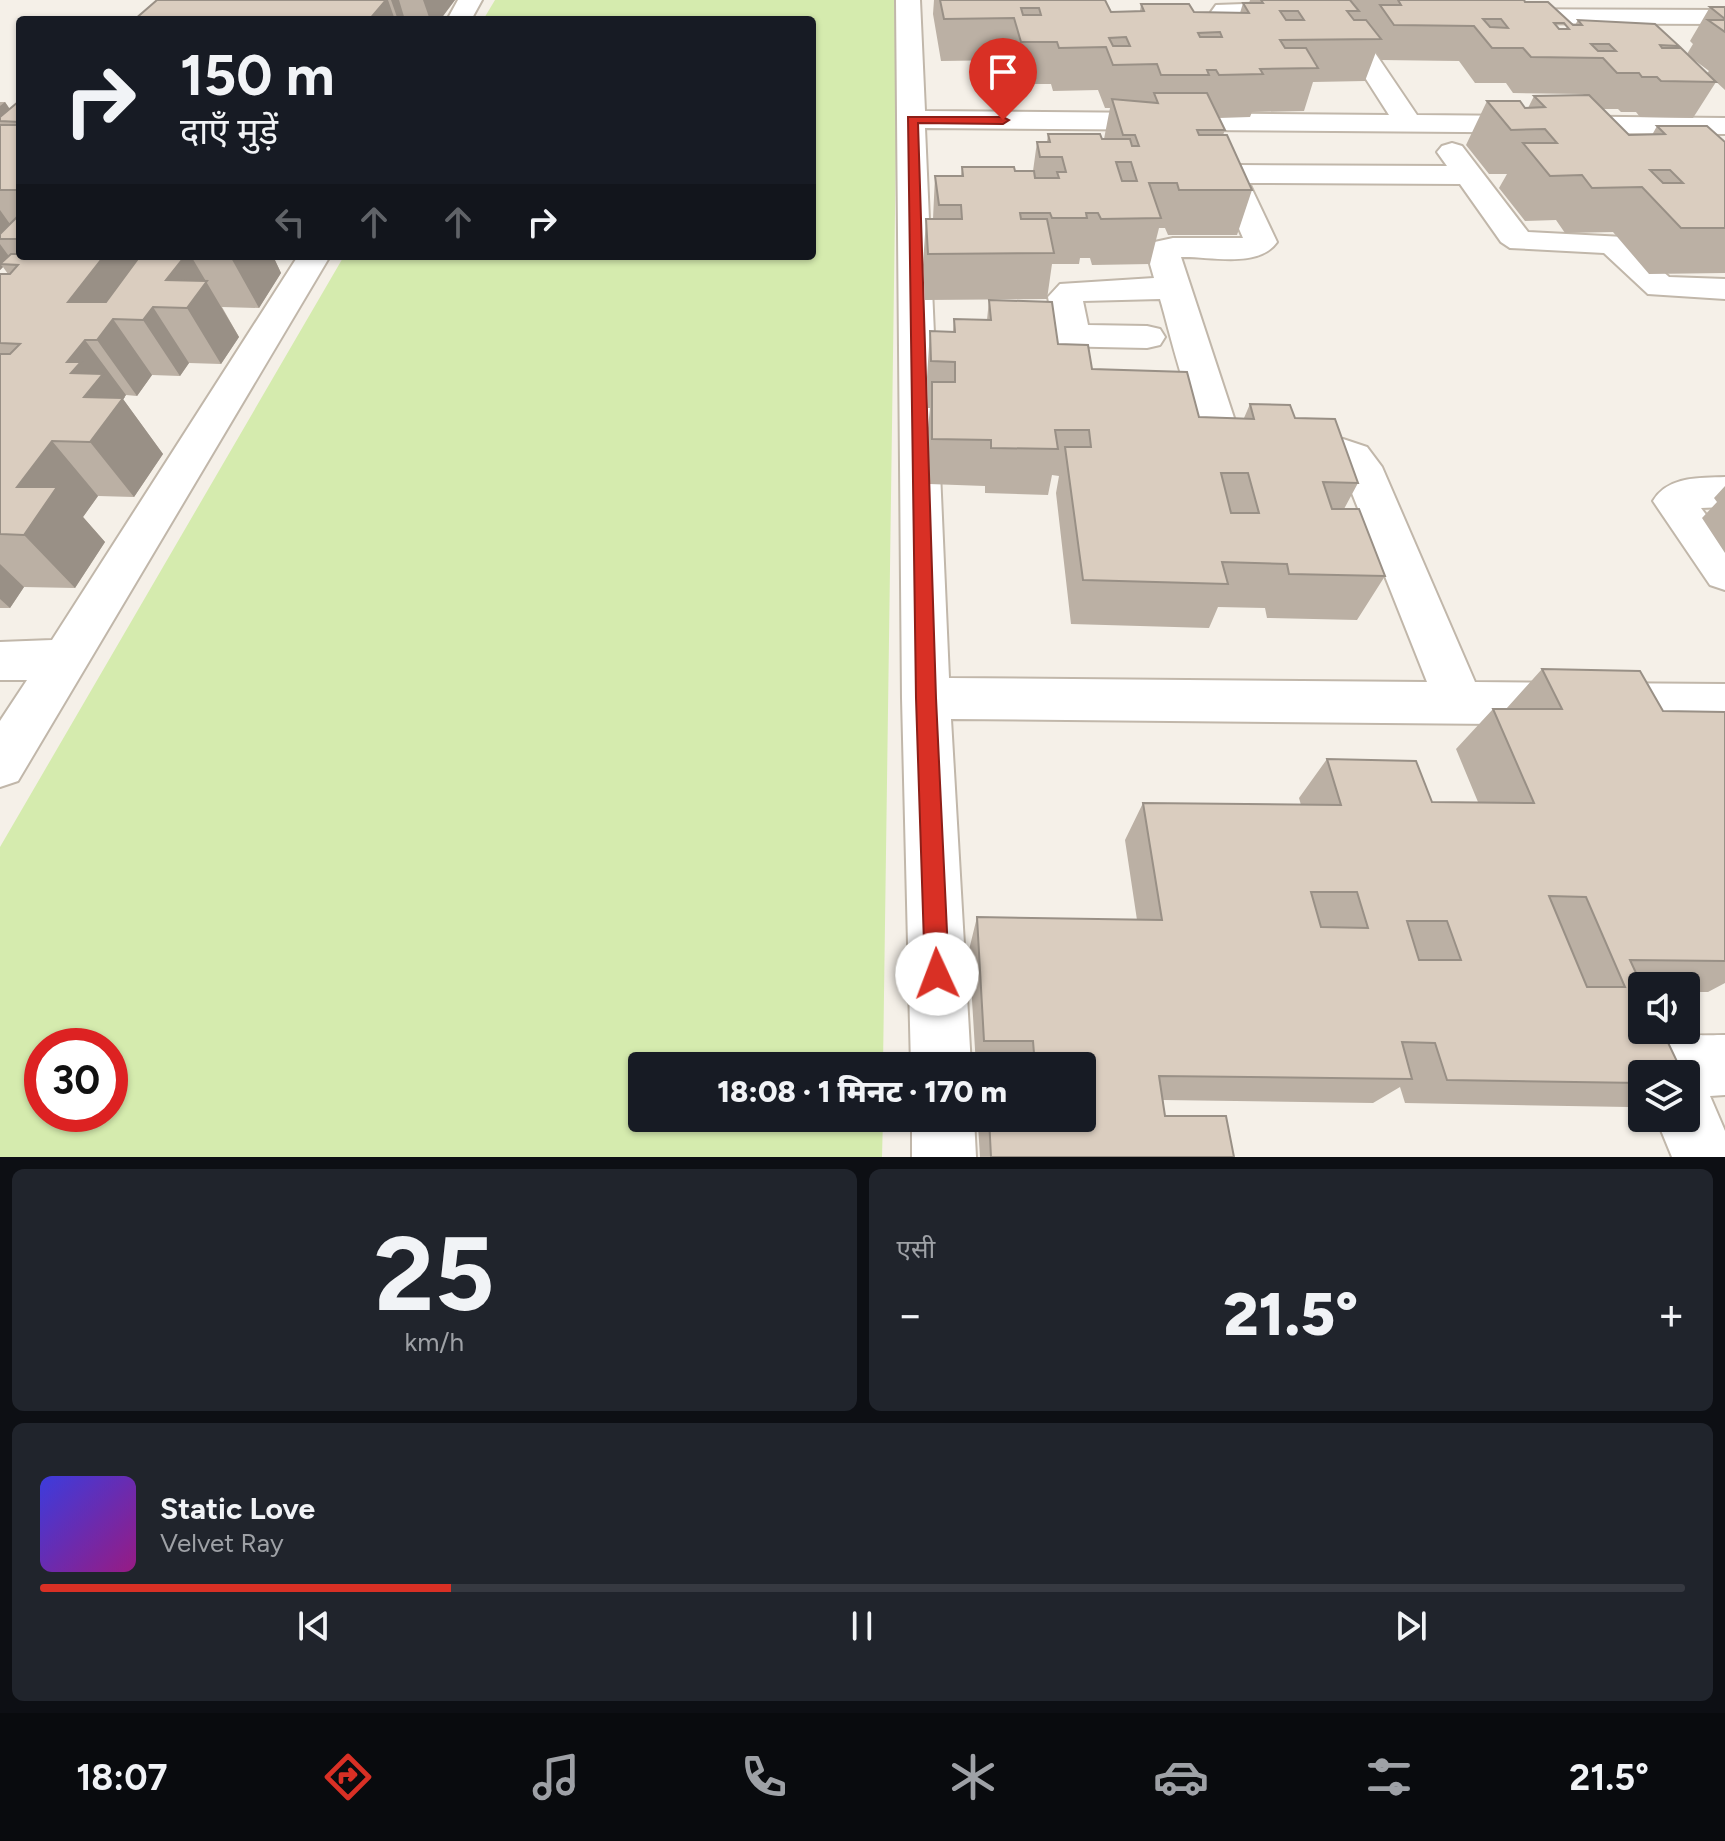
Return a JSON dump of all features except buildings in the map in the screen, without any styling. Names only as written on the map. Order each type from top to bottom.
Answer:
[{"type":"street","points":[[908,0],[912,119],[943,333],[926,698],[940,1052]]},
{"type":"street","points":[[1451,0],[1465,16],[1725,17]]},
{"type":"street","points":[[1167,34],[1231,33],[1222,5],[1330,5],[1420,123],[1468,175],[1512,235],[1521,241],[1607,242],[1621,249],[1655,285],[1670,289],[1725,289]]},
{"type":"street","points":[[1624,17],[1646,38]]},
{"type":"street","points":[[912,119],[1420,123],[1721,112]]},
{"type":"street","points":[[1215,123],[1238,174]]},
{"type":"street","points":[[1460,703],[1362,467],[1353,457],[1343,453],[1234,444],[1224,438],[1162,250],[1181,246],[1247,248],[1261,242],[1232,178],[1238,174],[1468,175]]},
{"type":"street","points":[[0,765],[312,260]]},
{"type":"street","points":[[1073,336],[1065,297],[1072,291],[1173,288]]},
{"type":"street","points":[[943,333],[1147,337]]},
{"type":"street","points":[[1725,492],[1690,493],[1674,501],[1725,573]]},
{"type":"street","points":[[0,661],[65,659]]},
{"type":"street","points":[[926,698],[1460,703],[1651,724],[1725,705]]},
{"type":"street","points":[[1700,1066],[1725,1065]]},
{"type":"street","points":[[943,1132],[944,1157]]},
{"type":"street","points":[[1694,1132],[1704,1157]]},
{"type":"green space","points":[[495,0],[898,0],[883,1052],[628,1052],[628,1132],[883,1132],[882,1157],[0,1157],[0,847],[342,260],[816,260],[816,16],[485,16]]},
{"type":"route","points":[[937,974],[926,698],[912,119],[1003,120]]}]
